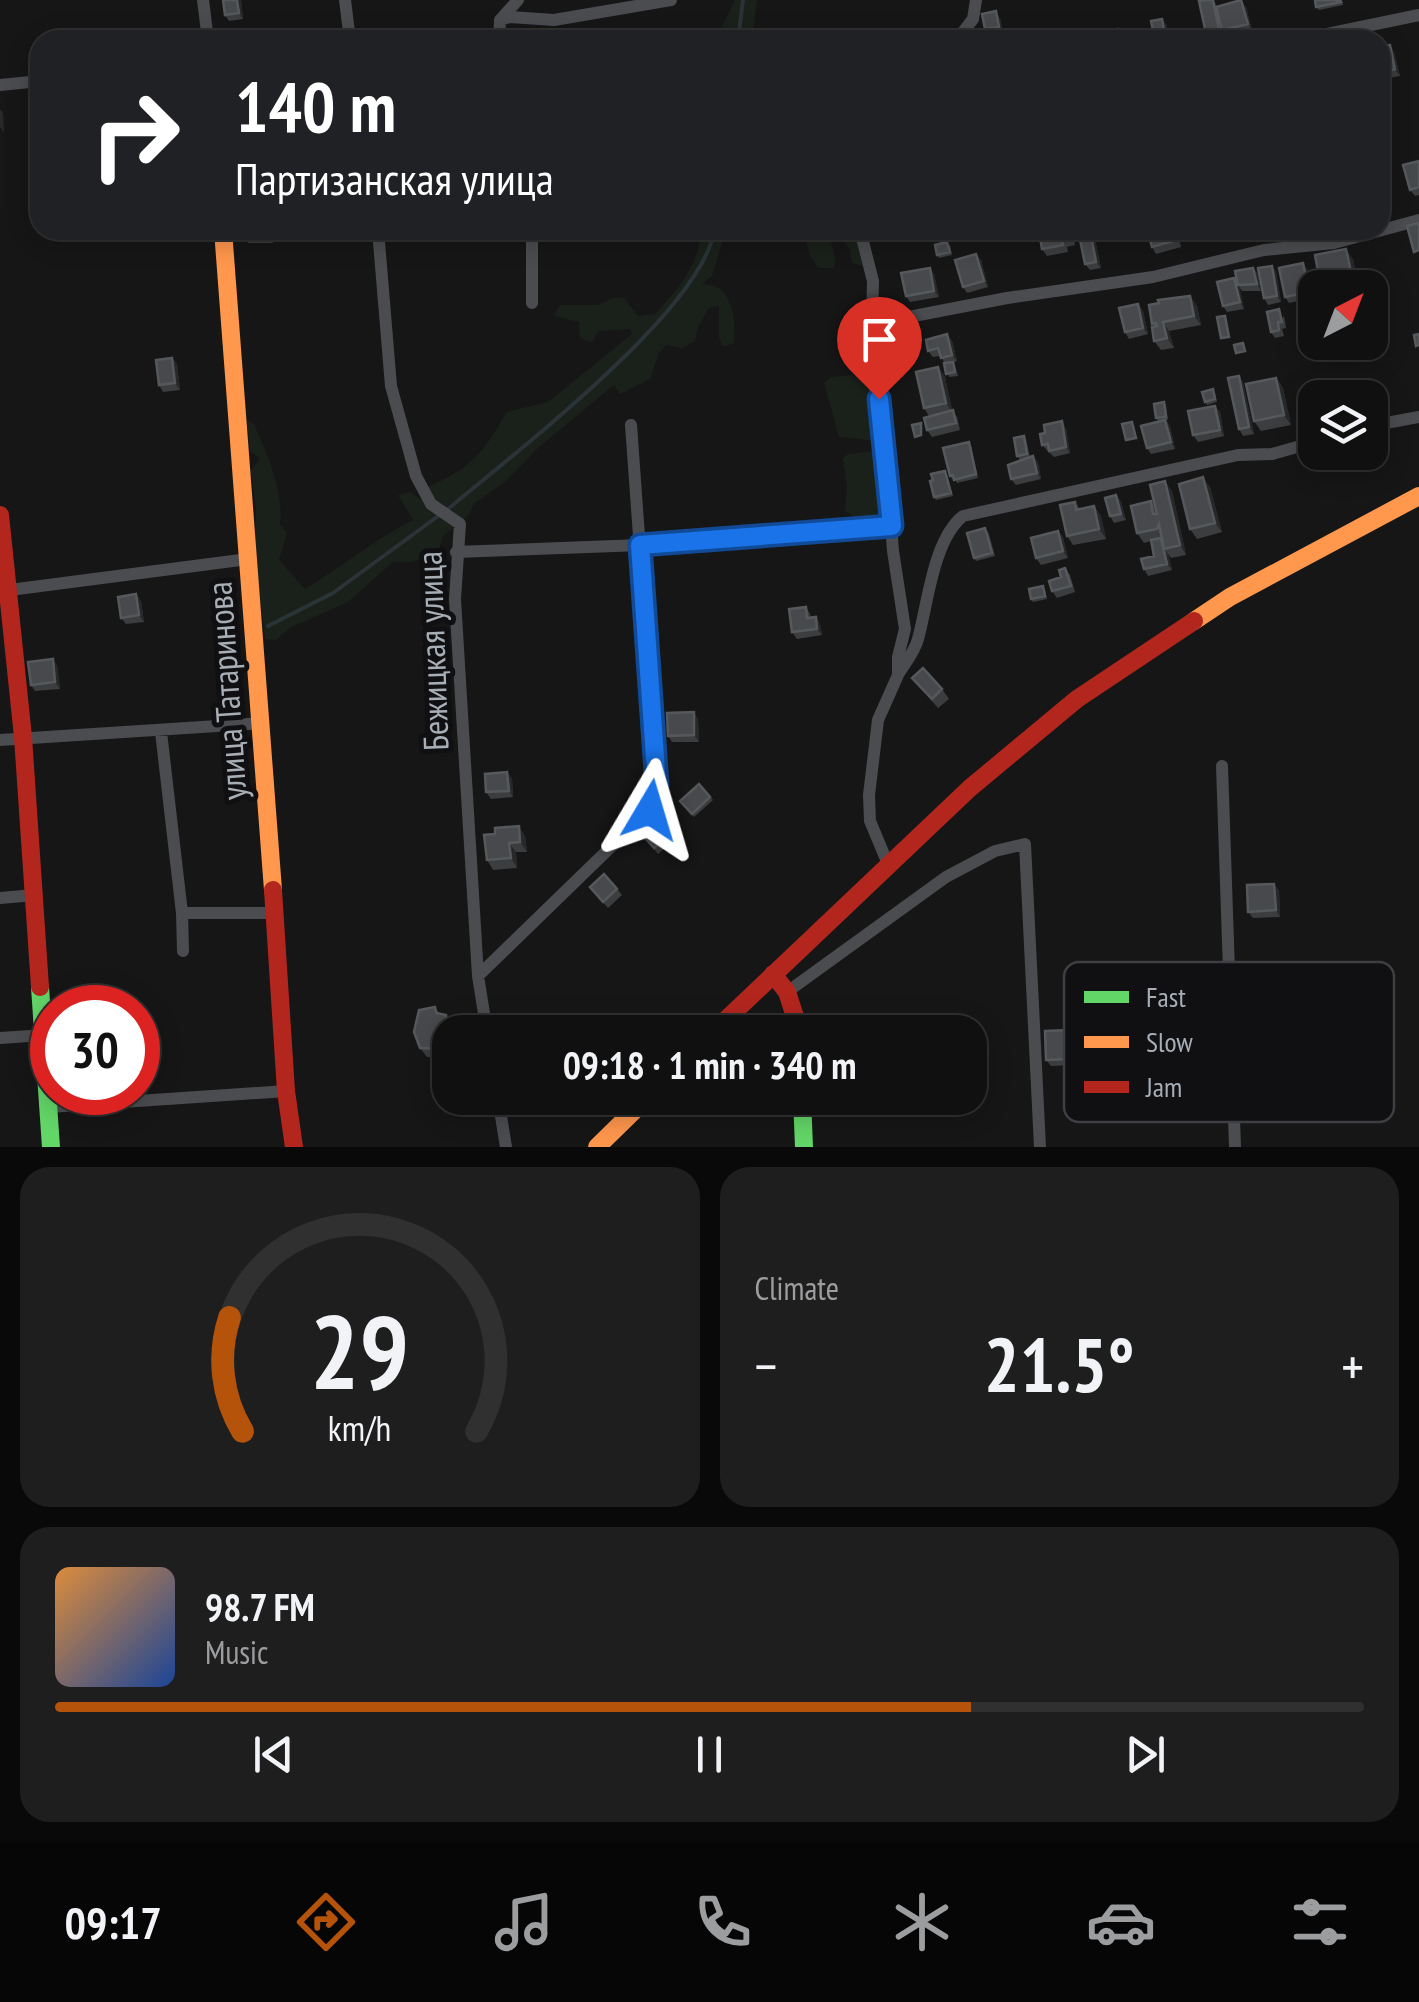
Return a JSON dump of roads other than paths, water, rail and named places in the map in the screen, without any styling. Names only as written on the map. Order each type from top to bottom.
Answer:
[{"type":"main road","name":"улица Татаринова","points":[[224,240],[286,1091],[294,1147]]},
{"type":"main road","points":[[730,1015],[1022,742],[1133,660],[1245,588],[1419,496]]},
{"type":"main road","points":[[0,516],[4,591],[23,737],[41,985]]},
{"type":"main road","points":[[772,974],[787,992],[794,1015]]},
{"type":"main road","points":[[49,1115],[51,1147]]},
{"type":"main road","points":[[597,1147],[630,1115]]},
{"type":"main road","points":[[803,1115],[804,1147]]},
{"type":"street","points":[[203,0],[207,30]]},
{"type":"street","points":[[345,0],[349,30]]},
{"type":"street","points":[[500,30],[500,20],[518,0]]},
{"type":"street","points":[[500,20],[554,20],[672,0]]},
{"type":"street","points":[[965,30],[973,19],[976,0]]},
{"type":"street","points":[[1345,30],[1419,14]]},
{"type":"street","points":[[0,85],[30,82]]},
{"type":"street","points":[[1390,228],[1419,220]]},
{"type":"street","name":"Бежицкая улица","points":[[379,240],[391,386],[416,476],[431,504],[460,524],[455,599],[478,976],[484,1015]]},
{"type":"street","points":[[532,240],[532,303]]},
{"type":"street","points":[[862,240],[872,281],[871,367],[884,433],[905,629],[898,675]]},
{"type":"street","points":[[870,339],[878,328],[898,319],[1153,277],[1264,250],[1345,240]]},
{"type":"street","points":[[1388,423],[1419,417]]},
{"type":"street","points":[[478,976],[650,810],[657,785],[630,425]]},
{"type":"street","points":[[888,864],[870,821],[869,795],[878,720],[917,643],[946,535],[963,516],[1238,455],[1272,454],[1298,447]]},
{"type":"street","points":[[456,552],[640,545],[892,526]]},
{"type":"street","points":[[4,591],[248,559]]},
{"type":"street","points":[[0,740],[262,724]]},
{"type":"street","points":[[161,732],[183,951]]},
{"type":"street","points":[[1222,766],[1229,962]]},
{"type":"street","points":[[787,992],[946,877],[994,851],[1024,844],[1040,1147]]},
{"type":"street","points":[[0,898],[34,895]]},
{"type":"street","points":[[182,913],[273,912]]},
{"type":"street","points":[[0,1038],[30,1036]]},
{"type":"street","points":[[160,1100],[286,1091]]},
{"type":"street","points":[[501,1115],[506,1147]]},
{"type":"street","points":[[1234,1122],[1235,1147]]},
{"type":"waterway","points":[[739,30],[743,0]]},
{"type":"waterway","points":[[448,509],[558,418],[642,339],[677,300],[702,263],[710,240]]},
{"type":"waterway","points":[[268,626],[333,593],[441,514]]}]
